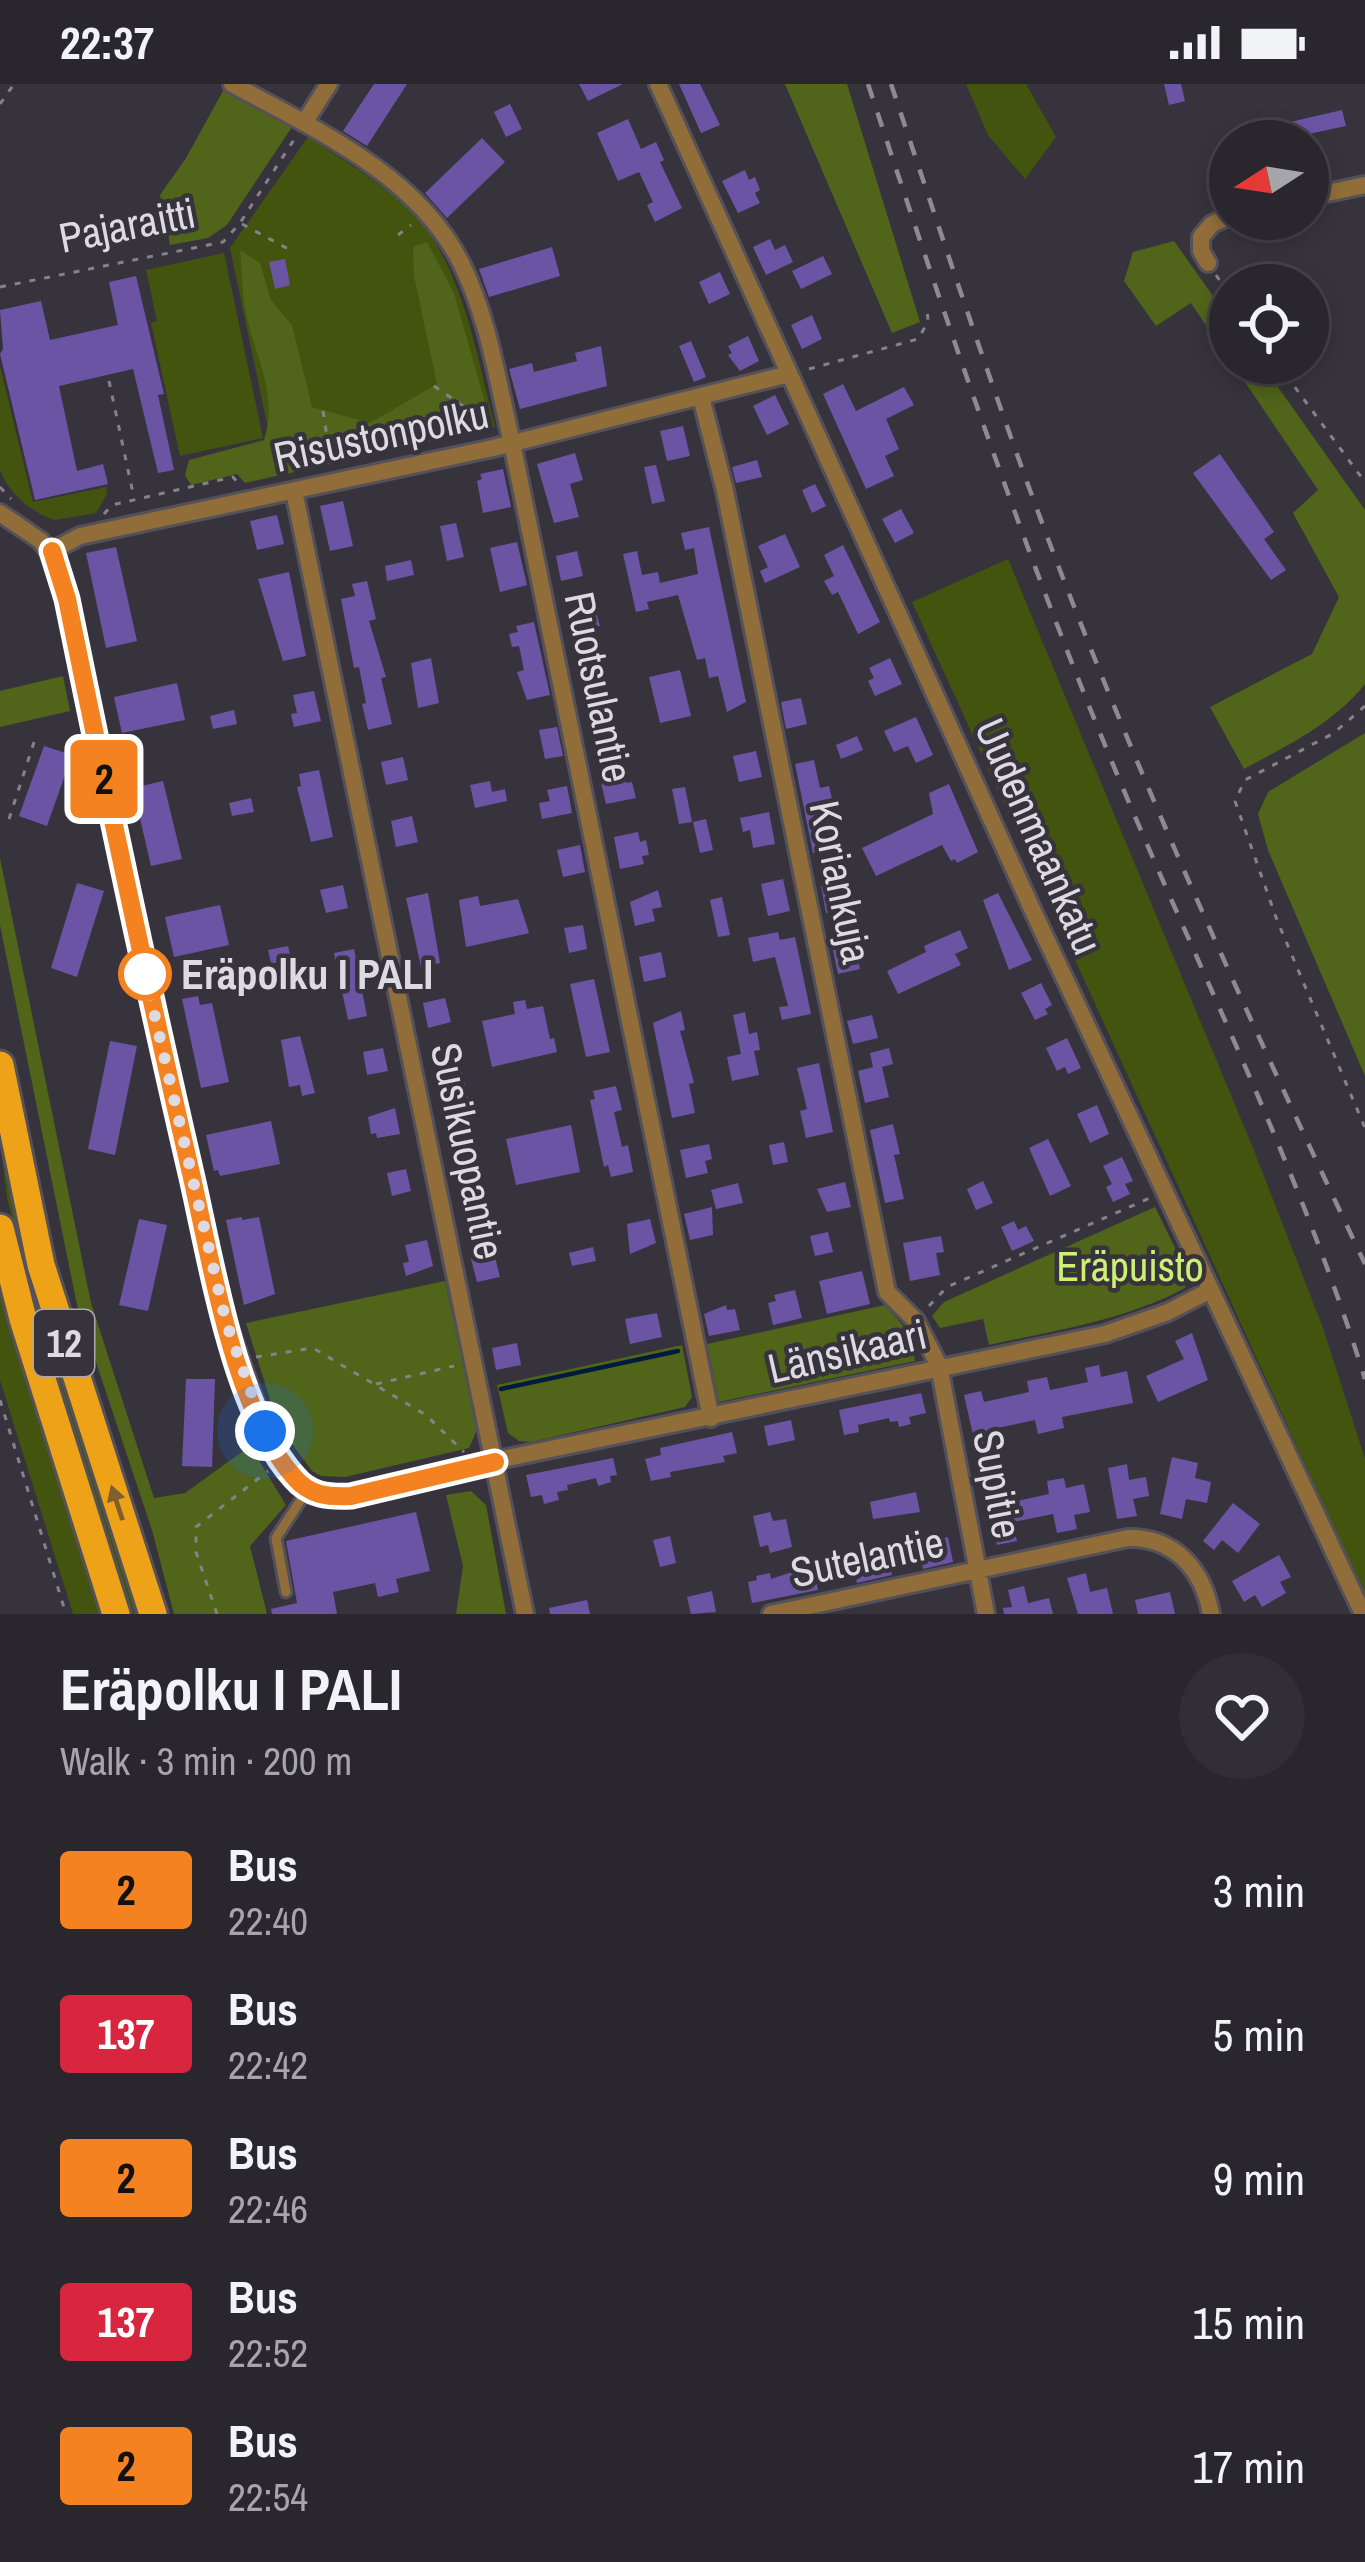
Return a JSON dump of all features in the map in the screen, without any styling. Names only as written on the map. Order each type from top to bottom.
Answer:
[{"type":"main road","name":"12","points":[[0,1065],[41,1265],[154,1614]]},
{"type":"main road","name":"12","points":[[0,1228],[52,1416],[116,1614]]},
{"type":"street","name":"Ruotsulantie","points":[[232,84],[373,167],[417,202],[442,231],[461,264],[484,325],[712,1418]]},
{"type":"street","points":[[304,123],[329,84]]},
{"type":"street","name":"Uudenmaankatu","points":[[658,84],[1162,1192],[1363,1614]]},
{"type":"street","points":[[1329,192],[1365,185]]},
{"type":"street","points":[[1208,263],[1201,251],[1201,237],[1209,228]]},
{"type":"street","name":"Risustonpolku","points":[[52,551],[80,536],[512,443],[789,374]]},
{"type":"street","name":"Koriankuja","points":[[701,397],[887,1292],[916,1322],[939,1366]]},
{"type":"street","name":"Susikuopantie","points":[[294,491],[525,1614]]},
{"type":"street","points":[[0,513],[52,551],[67,599],[158,1036],[226,1322],[265,1431],[282,1462],[308,1489]]},
{"type":"street","name":"Länsikaari","points":[[308,1489],[328,1497],[351,1496],[1105,1334],[1168,1312],[1209,1291]]},
{"type":"street","name":"Supitie","points":[[939,1366],[986,1614]]},
{"type":"street","name":"Sutelantie","points":[[771,1614],[1128,1538],[1151,1538],[1172,1547],[1202,1584],[1211,1614]]},
{"type":"lane","points":[[286,1592],[277,1538],[308,1489]]},
{"type":"path","points":[[0,104],[14,84]]},
{"type":"path","name":"Pajaraitti","points":[[0,286],[223,242],[304,123]]},
{"type":"path","points":[[240,223],[290,250]]},
{"type":"path","points":[[789,374],[918,339],[928,322],[927,305]]},
{"type":"path","points":[[109,381],[135,500]]},
{"type":"path","points":[[1293,384],[1365,482]]},
{"type":"path","points":[[434,386],[472,412],[490,435]]},
{"type":"path","points":[[323,411],[333,471]]},
{"type":"path","points":[[1365,706],[1334,733],[1245,780],[1235,801],[1277,920],[1365,1128]]},
{"type":"path","points":[[9,819],[35,739]]},
{"type":"path","points":[[916,1322],[947,1287],[1162,1192]]},
{"type":"path","points":[[248,1358],[314,1348],[426,1414],[467,1455]]},
{"type":"path","points":[[375,1384],[473,1361]]},
{"type":"path","points":[[0,1400],[66,1614]]},
{"type":"path","points":[[2,1441],[10,1438]]},
{"type":"path","points":[[218,1614],[196,1552],[196,1527],[273,1467]]},
{"type":"green space","points":[[785,84],[847,84],[920,322],[892,333]]},
{"type":"green space","points":[[966,84],[1026,84],[1056,137],[1025,179],[988,135]]},
{"type":"green space","points":[[224,89],[292,127],[227,225],[208,238],[170,245],[160,195]]},
{"type":"green space","points":[[308,137],[394,196],[434,241],[458,291],[495,427],[278,476],[230,248]]},
{"type":"green space","points":[[1174,241],[1209,290],[1209,330],[1191,303],[1156,326],[1124,281],[1133,252]]},
{"type":"green space","points":[[427,242],[454,293],[492,427],[245,483],[237,474],[191,485],[185,475],[189,460],[264,440],[268,424],[264,378],[245,310],[240,250],[260,263],[271,300],[292,325],[312,407],[370,423],[437,384],[414,276],[413,247]]},
{"type":"green space","points":[[224,253],[263,438],[180,456],[151,323],[157,321],[146,270]]},
{"type":"green space","points":[[0,366],[33,502],[106,487],[96,513],[54,520],[29,507],[9,487],[0,470]]},
{"type":"green space","points":[[1246,384],[1276,384],[1365,510],[1365,684],[1324,722],[1244,769],[1210,707],[1312,654],[1339,597],[1293,513],[1318,490]]},
{"type":"green space","points":[[1008,559],[1323,1328],[1365,1459],[1365,1596],[912,602]]},
{"type":"green space","points":[[63,676],[70,711],[0,727],[0,691]]},
{"type":"green space","points":[[1365,733],[1365,1076],[1268,850],[1258,814],[1268,792]]},
{"type":"green space","points":[[0,858],[91,1303],[154,1498],[185,1493],[250,1446],[286,1505],[250,1546],[267,1614],[174,1614],[152,1530],[77,1305],[0,925]]},
{"type":"green space","points":[[0,1139],[23,1249],[49,1337],[141,1614],[133,1614],[42,1338],[7,1198]]},
{"type":"green space","name":"Eräpuisto","points":[[1155,1207],[1188,1274],[1185,1288],[1114,1317],[989,1345],[983,1319],[940,1328],[932,1316],[944,1302]]},
{"type":"green space","points":[[445,1281],[477,1430],[469,1448],[345,1477],[312,1471],[278,1425],[246,1323]]},
{"type":"green space","points":[[0,1285],[101,1614],[73,1614],[0,1380]]},
{"type":"green space","points":[[885,1305],[909,1332],[915,1361],[719,1402],[707,1344]]},
{"type":"green space","points":[[682,1345],[692,1397],[685,1407],[531,1442],[508,1433],[497,1385]]},
{"type":"green space","points":[[471,1491],[486,1505],[506,1614],[456,1614],[463,1566],[446,1495]]},
{"type":"building","points":[[374,84],[407,84],[367,146],[343,131]]},
{"type":"building","points":[[579,84],[623,84],[588,101]]},
{"type":"building","points":[[679,84],[700,84],[720,125],[701,133]]},
{"type":"building","points":[[1164,84],[1181,84],[1185,101],[1169,105]]},
{"type":"building","points":[[510,104],[522,129],[506,137],[494,112]]},
{"type":"building","points":[[1342,110],[1346,126],[1329,130],[1329,120],[1299,120]]},
{"type":"building","points":[[628,119],[641,149],[656,142],[664,160],[660,162],[682,208],[655,222],[647,205],[653,202],[639,172],[618,181],[597,133]]},
{"type":"building","points":[[482,138],[505,162],[447,218],[425,193]]},
{"type":"building","points":[[745,170],[749,180],[755,177],[760,203],[738,213],[722,181]]},
{"type":"building","points":[[770,239],[775,250],[785,245],[793,262],[766,275],[753,247]]},
{"type":"building","points":[[552,247],[560,276],[489,297],[479,269]]},
{"type":"building","points":[[823,256],[832,274],[801,289],[792,271]]},
{"type":"building","points":[[285,259],[290,285],[275,289],[269,262]]},
{"type":"building","points":[[720,272],[730,294],[709,304],[699,282]]},
{"type":"building","points":[[136,276],[164,394],[158,395],[174,470],[158,473],[133,369],[59,386],[77,471],[103,464],[108,484],[35,500],[0,354],[0,310],[41,301],[50,340],[118,325],[109,282]]},
{"type":"building","points":[[812,315],[822,339],[802,349],[791,325]]},
{"type":"building","points":[[748,336],[759,361],[740,371],[728,355],[732,353],[728,346]]},
{"type":"building","points":[[691,341],[706,377],[694,382],[679,346]]},
{"type":"building","points":[[601,346],[607,386],[520,409],[509,369],[532,363],[534,372],[577,361],[575,353]]},
{"type":"building","points":[[843,384],[856,411],[904,387],[914,405],[886,419],[899,449],[885,456],[894,476],[866,489],[823,394]]},
{"type":"building","points":[[775,395],[789,424],[767,435],[753,406]]},
{"type":"building","points":[[683,426],[690,456],[667,461],[660,431]]},
{"type":"building","points":[[575,453],[583,480],[570,484],[579,517],[554,523],[537,464]]},
{"type":"building","points":[[1220,454],[1274,532],[1264,539],[1286,570],[1271,580],[1193,473]]},
{"type":"building","points":[[757,460],[762,477],[736,483],[732,467]]},
{"type":"building","points":[[656,465],[665,501],[652,504],[644,467]]},
{"type":"building","points":[[503,469],[511,507],[483,513],[480,474]]},
{"type":"building","points":[[815,484],[826,506],[812,513],[802,490]]},
{"type":"building","points":[[343,501],[353,546],[330,551],[320,506]]},
{"type":"building","points":[[901,509],[914,533],[895,543],[882,519]]},
{"type":"building","points":[[277,515],[284,544],[257,550],[250,521]]},
{"type":"building","points":[[456,523],[464,557],[447,561],[440,526]]},
{"type":"building","points":[[709,527],[746,702],[727,712],[718,676],[709,678],[705,658],[697,660],[678,595],[647,602],[649,609],[636,612],[623,554],[637,551],[642,575],[658,572],[660,583],[698,574],[694,548],[685,550],[681,533]]},
{"type":"building","points":[[785,534],[800,567],[765,583],[760,571],[768,567],[758,546]]},
{"type":"building","points":[[517,542],[527,585],[500,592],[490,548]]},
{"type":"building","points":[[843,545],[880,622],[858,634],[838,592],[832,595],[824,581],[834,576],[824,555]]},
{"type":"building","points":[[116,547],[137,641],[106,648],[86,553]]},
{"type":"building","points":[[577,551],[583,576],[561,581],[556,556]]},
{"type":"building","points":[[411,560],[414,575],[387,581],[385,566]]},
{"type":"building","points":[[289,572],[306,656],[283,661],[258,579]]},
{"type":"building","points":[[367,581],[376,619],[369,621],[386,677],[381,678],[392,724],[368,730],[359,667],[354,668],[341,599],[355,596],[352,584]]},
{"type":"building","points":[[596,612],[600,626],[594,627],[596,636],[574,641],[569,618]]},
{"type":"building","points":[[534,622],[550,695],[527,700],[517,672],[524,670],[519,646],[512,647],[509,634],[518,632],[516,626]]},
{"type":"building","points":[[431,658],[439,703],[418,708],[411,663]]},
{"type":"building","points":[[890,658],[902,684],[875,696],[868,681],[874,678],[869,668]]},
{"type":"building","points":[[601,670],[616,746],[595,750],[580,675]]},
{"type":"building","points":[[680,670],[691,716],[660,723],[649,677]]},
{"type":"building","points":[[177,683],[185,720],[122,733],[114,697]]},
{"type":"building","points":[[314,691],[321,721],[294,727],[293,695]]},
{"type":"building","points":[[801,698],[807,724],[786,729],[781,702]]},
{"type":"building","points":[[234,710],[237,724],[213,729],[210,716]]},
{"type":"building","points":[[916,717],[933,755],[916,763],[908,746],[894,752],[884,731]]},
{"type":"building","points":[[557,727],[563,756],[545,759],[539,730]]},
{"type":"building","points":[[857,736],[863,750],[841,759],[836,745]]},
{"type":"building","points":[[44,746],[72,755],[47,826],[19,816]]},
{"type":"building","points":[[756,751],[762,777],[739,782],[733,756]]},
{"type":"building","points":[[403,757],[408,780],[386,785],[381,762]]},
{"type":"building","points":[[814,760],[820,788],[829,786],[832,799],[824,800],[834,849],[813,853],[795,764]]},
{"type":"building","points":[[319,770],[333,837],[311,842],[297,787],[301,786],[299,774]]},
{"type":"building","points":[[624,773],[636,798],[606,804],[600,778]]},
{"type":"building","points":[[163,781],[182,859],[151,866],[133,788]]},
{"type":"building","points":[[490,781],[492,792],[505,789],[507,801],[475,808],[470,785]]},
{"type":"building","points":[[949,784],[978,852],[957,863],[942,845],[876,876],[862,848],[933,814],[929,793]]},
{"type":"building","points":[[567,786],[572,813],[542,819],[539,803],[550,801],[547,790]]},
{"type":"building","points":[[685,787],[692,822],[679,824],[672,789]]},
{"type":"building","points":[[251,798],[254,812],[232,816],[229,803]]},
{"type":"building","points":[[769,812],[775,844],[753,848],[750,830],[743,832],[740,818]]},
{"type":"building","points":[[412,816],[418,842],[396,847],[391,821]]},
{"type":"building","points":[[706,819],[713,850],[700,853],[693,822]]},
{"type":"building","points":[[638,832],[640,842],[646,840],[649,855],[642,856],[644,864],[620,869],[614,837]]},
{"type":"building","points":[[580,845],[585,872],[563,877],[557,850]]},
{"type":"building","points":[[783,879],[790,911],[768,916],[761,884]]},
{"type":"building","points":[[77,883],[104,891],[77,977],[51,968]]},
{"type":"building","points":[[836,883],[842,909],[826,913],[821,886]]},
{"type":"building","points":[[343,885],[348,908],[326,913],[320,890]]},
{"type":"building","points":[[658,890],[662,907],[652,909],[655,921],[635,926],[630,902]]},
{"type":"building","points":[[428,893],[440,963],[421,967],[406,898]]},
{"type":"building","points":[[998,893],[1032,960],[1009,970],[983,900]]},
{"type":"building","points":[[478,896],[480,906],[518,899],[529,933],[466,947],[459,900]]},
{"type":"building","points":[[722,897],[730,935],[718,937],[710,900]]},
{"type":"building","points":[[220,905],[229,945],[174,957],[165,917]]},
{"type":"building","points":[[583,925],[587,949],[569,953],[564,928]]},
{"type":"building","points":[[960,930],[968,948],[955,954],[961,965],[898,994],[887,971],[926,952],[924,946]]},
{"type":"building","points":[[778,932],[780,940],[795,937],[811,1014],[782,1020],[779,1007],[788,1006],[775,957],[753,962],[748,938]]},
{"type":"building","points":[[848,941],[860,969],[838,974],[832,945]]},
{"type":"building","points":[[288,946],[291,959],[271,964],[268,950]]},
{"type":"building","points":[[354,949],[367,1016],[348,1020],[334,953]]},
{"type":"building","points":[[661,952],[666,977],[644,982],[639,957]]},
{"type":"building","points":[[594,979],[610,1052],[586,1057],[570,984]]},
{"type":"building","points":[[1041,983],[1052,1005],[1045,1009],[1048,1014],[1035,1020],[1021,993]]},
{"type":"building","points":[[198,996],[200,1005],[212,1003],[229,1082],[201,1088],[182,999]]},
{"type":"building","points":[[445,998],[451,1022],[428,1028],[423,1003]]},
{"type":"building","points":[[525,1000],[527,1009],[543,1006],[557,1052],[492,1067],[482,1021],[515,1014],[513,1002]]},
{"type":"building","points":[[681,1011],[685,1030],[680,1031],[694,1083],[689,1084],[695,1113],[672,1118],[653,1023]]},
{"type":"building","points":[[745,1012],[749,1034],[757,1032],[760,1050],[754,1051],[759,1075],[732,1081],[727,1057],[741,1054],[733,1015]]},
{"type":"building","points":[[872,1015],[878,1038],[853,1044],[847,1021]]},
{"type":"building","points":[[300,1036],[315,1093],[302,1096],[300,1085],[289,1087],[281,1040]]},
{"type":"building","points":[[1067,1038],[1081,1068],[1068,1074],[1065,1067],[1057,1071],[1046,1048]]},
{"type":"building","points":[[110,1041],[137,1046],[115,1155],[88,1149]]},
{"type":"building","points":[[383,1048],[388,1071],[367,1075],[363,1052]]},
{"type":"building","points":[[889,1048],[893,1064],[882,1067],[889,1097],[865,1103],[858,1071],[873,1067],[870,1053]]},
{"type":"building","points":[[819,1063],[833,1132],[806,1138],[800,1111],[807,1109],[797,1068]]},
{"type":"building","points":[[462,1072],[468,1098],[444,1103],[439,1077]]},
{"type":"building","points":[[616,1086],[622,1110],[614,1112],[633,1172],[611,1177],[608,1165],[604,1167],[590,1100],[595,1099],[593,1091]]},
{"type":"building","points":[[1097,1105],[1109,1134],[1090,1143],[1077,1114]]},
{"type":"building","points":[[395,1108],[400,1134],[377,1138],[376,1133],[371,1134],[368,1117]]},
{"type":"building","points":[[271,1121],[280,1164],[220,1176],[214,1171],[206,1135]]},
{"type":"building","points":[[893,1124],[904,1199],[885,1203],[870,1130]]},
{"type":"building","points":[[571,1125],[580,1172],[516,1185],[506,1139]]},
{"type":"building","points":[[471,1132],[476,1156],[454,1160],[449,1137]]},
{"type":"building","points":[[1048,1139],[1071,1186],[1050,1196],[1029,1148]]},
{"type":"building","points":[[784,1142],[788,1162],[773,1165],[769,1145]]},
{"type":"building","points":[[709,1144],[708,1173],[686,1178],[680,1150]]},
{"type":"building","points":[[1122,1157],[1133,1181],[1125,1184],[1130,1194],[1113,1202],[1106,1187],[1112,1184],[1103,1166]]},
{"type":"building","points":[[406,1169],[411,1191],[392,1196],[387,1173]]},
{"type":"building","points":[[983,1181],[993,1203],[976,1210],[967,1189]]},
{"type":"building","points":[[845,1182],[851,1207],[827,1212],[817,1189]]},
{"type":"building","points":[[738,1183],[743,1203],[716,1209],[711,1190]]},
{"type":"building","points":[[479,1192],[485,1217],[465,1222],[460,1197]]},
{"type":"building","points":[[712,1207],[713,1235],[690,1240],[684,1214]]},
{"type":"building","points":[[259,1217],[275,1294],[244,1305],[226,1220]]},
{"type":"building","points":[[139,1219],[167,1225],[148,1311],[119,1305]]},
{"type":"building","points":[[650,1219],[656,1243],[630,1254],[627,1224]]},
{"type":"building","points":[[1014,1221],[1018,1230],[1026,1226],[1034,1241],[1012,1251],[1001,1227]]},
{"type":"building","points":[[828,1232],[833,1252],[815,1256],[810,1236]]},
{"type":"building","points":[[941,1236],[944,1252],[936,1253],[940,1275],[910,1281],[903,1243]]},
{"type":"building","points":[[427,1240],[433,1266],[406,1276],[405,1245]]},
{"type":"building","points":[[593,1247],[596,1261],[572,1266],[569,1253]]},
{"type":"building","points":[[494,1253],[500,1277],[477,1282],[471,1259]]},
{"type":"building","points":[[862,1271],[870,1304],[827,1314],[819,1281]]},
{"type":"building","points":[[795,1290],[802,1318],[773,1325],[768,1303],[776,1301],[774,1295]]},
{"type":"building","points":[[726,1305],[727,1310],[735,1309],[740,1330],[709,1336],[704,1314]]},
{"type":"building","points":[[657,1313],[662,1337],[630,1344],[625,1319]]},
{"type":"building","points":[[1192,1333],[1208,1380],[1158,1402],[1146,1376],[1184,1359],[1175,1341]]},
{"type":"building","points":[[517,1343],[521,1365],[496,1370],[492,1348]]},
{"type":"building","points":[[1099,1365],[1101,1377],[1127,1371],[1133,1403],[1062,1417],[1064,1428],[1038,1434],[1035,1420],[993,1429],[997,1447],[977,1452],[964,1395],[981,1391],[984,1402],[1029,1392],[1027,1381],[1047,1377],[1050,1390],[1088,1382],[1085,1368]]},
{"type":"building","points":[[186,1379],[215,1379],[212,1467],[182,1466]]},
{"type":"building","points":[[921,1393],[926,1413],[909,1417],[911,1424],[899,1427],[898,1421],[889,1418],[858,1425],[859,1432],[844,1435],[839,1410]]},
{"type":"building","points":[[791,1420],[795,1440],[768,1446],[764,1426]]},
{"type":"building","points":[[732,1432],[737,1453],[723,1456],[725,1462],[670,1472],[671,1477],[651,1481],[645,1459],[661,1455],[660,1448]]},
{"type":"building","points":[[1172,1457],[1198,1463],[1195,1478],[1211,1482],[1207,1503],[1186,1499],[1182,1519],[1160,1514]]},
{"type":"building","points":[[613,1458],[617,1475],[610,1476],[611,1482],[598,1486],[596,1478],[567,1485],[568,1490],[557,1492],[559,1500],[544,1504],[542,1495],[531,1497],[526,1475]]},
{"type":"building","points":[[1127,1464],[1129,1480],[1146,1477],[1149,1496],[1133,1499],[1137,1516],[1117,1519],[1108,1468]]},
{"type":"building","points":[[1064,1478],[1066,1488],[1084,1484],[1090,1512],[1074,1515],[1077,1529],[1057,1533],[1053,1514],[1013,1522],[1017,1541],[997,1545],[989,1507],[1049,1494],[1047,1481]]},
{"type":"building","points":[[916,1492],[920,1512],[873,1519],[870,1502]]},
{"type":"building","points":[[1233,1503],[1260,1524],[1238,1553],[1222,1540],[1214,1550],[1203,1541]]},
{"type":"building","points":[[416,1512],[430,1571],[396,1579],[399,1592],[378,1597],[375,1583],[333,1592],[337,1614],[272,1614],[271,1609],[297,1603],[286,1541]]},
{"type":"building","points":[[770,1512],[773,1521],[786,1519],[792,1547],[770,1553],[768,1545],[760,1547],[753,1516]]},
{"type":"building","points":[[670,1536],[676,1563],[660,1567],[653,1540]]},
{"type":"building","points":[[948,1537],[953,1562],[923,1569],[918,1544]]},
{"type":"building","points":[[875,1548],[877,1554],[886,1552],[892,1575],[857,1583],[852,1560]]},
{"type":"building","points":[[1279,1555],[1291,1577],[1280,1582],[1286,1593],[1262,1607],[1255,1595],[1244,1602],[1232,1581]]},
{"type":"building","points":[[813,1565],[818,1590],[752,1603],[748,1582],[757,1580],[756,1576],[770,1573],[771,1579]]},
{"type":"building","points":[[1086,1573],[1090,1592],[1107,1588],[1113,1614],[1078,1614],[1067,1578]]},
{"type":"building","points":[[1024,1586],[1028,1603],[1016,1606],[1049,1598],[1053,1614],[1004,1614],[1003,1608],[1012,1607],[1008,1590]]},
{"type":"building","points":[[712,1591],[716,1612],[691,1614],[687,1597]]},
{"type":"building","points":[[1170,1592],[1175,1614],[1138,1614],[1135,1600]]},
{"type":"building","points":[[587,1600],[590,1614],[550,1614],[549,1608]]},
{"type":"waterway","points":[[501,1389],[678,1351]]},
{"type":"railway","points":[[868,84],[1042,585],[1140,828],[1277,1140],[1365,1379]]},
{"type":"railway","points":[[891,84],[976,339],[1102,677],[1210,930],[1365,1264]]},
{"type":"bus line","name":"2","points":[[52,551],[67,599],[158,1036],[226,1322],[265,1431],[296,1481],[328,1497],[351,1496],[495,1462]]},
{"type":"place","name":"Eräpolku I PALI","points":[[145,974]]},
{"type":"route","points":[[145,974],[226,1322],[265,1431]]}]
